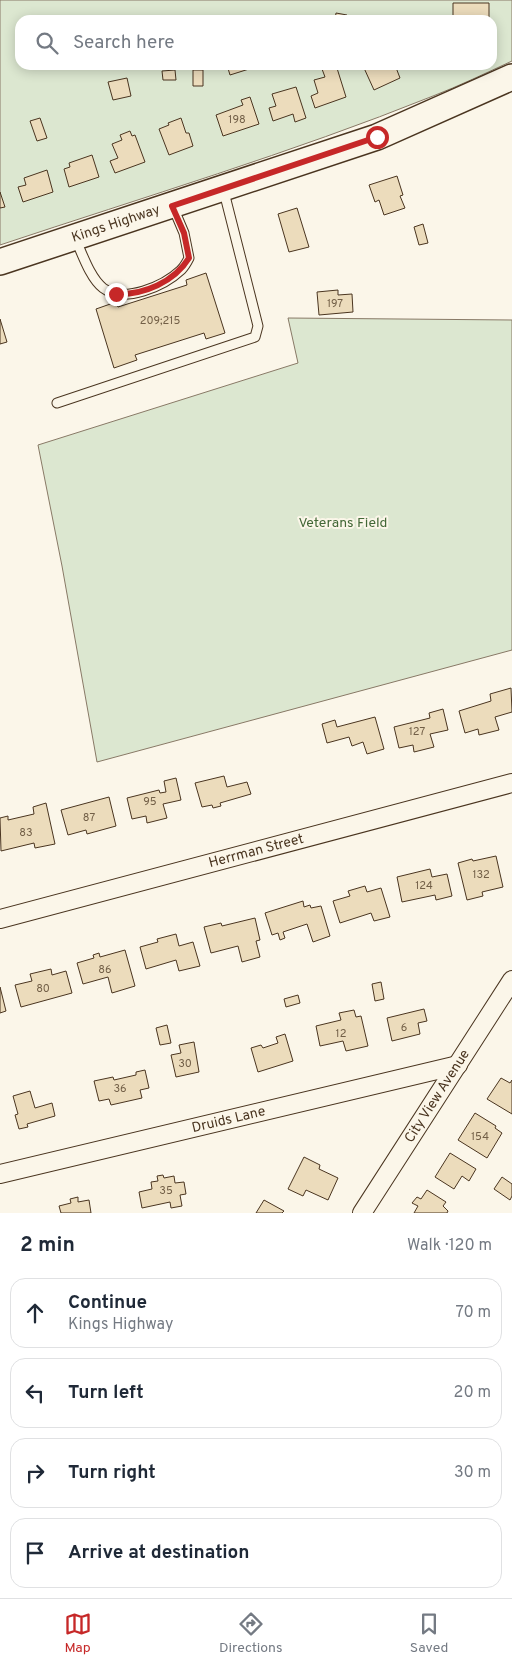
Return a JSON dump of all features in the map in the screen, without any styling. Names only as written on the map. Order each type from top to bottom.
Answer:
[{"type":"main road","name":"Kings Highway","points":[[0,262],[377,137],[512,77]]},
{"type":"street","name":"Herrman Street","points":[[0,919],[512,784]]},
{"type":"street","name":"City View Avenue","points":[[362,1213],[512,980]]},
{"type":"street","name":"Druids Lane","points":[[0,1174],[458,1065]]},
{"type":"lane","points":[[57,403],[255,337],[258,326],[223,188]]},
{"type":"lane","points":[[75,238],[95,280],[104,289],[116,294],[130,295],[170,279],[182,269],[189,258],[184,233],[172,206]]},
{"type":"green space","points":[[0,0],[512,0],[512,61],[497,68],[497,15],[15,15],[15,70],[492,70],[380,117],[217,174],[0,245]]},
{"type":"green space","name":"Veterans Field","points":[[288,318],[512,320],[512,650],[97,762],[38,445],[298,363]]},
{"type":"building","points":[[453,3],[489,3],[489,15],[453,15]]},
{"type":"building","points":[[175,70],[176,80],[163,80],[162,71]]},
{"type":"building","points":[[193,70],[203,70],[203,86],[193,86]]},
{"type":"building","points":[[228,70],[246,70],[230,75]]},
{"type":"building","points":[[322,70],[338,70],[346,97],[315,108],[311,96],[318,93],[314,80],[325,77]]},
{"type":"building","points":[[365,70],[397,70],[400,78],[374,90]]},
{"type":"building","points":[[127,78],[131,96],[113,100],[108,82]]},
{"type":"building","points":[[296,87],[306,118],[295,122],[293,114],[273,121],[269,108],[276,106],[272,94]]},
{"type":"building","points":[[250,97],[259,124],[223,136],[216,115],[243,105],[241,100]]},
{"type":"building","points":[[40,118],[47,138],[37,141],[30,121]]},
{"type":"building","points":[[181,118],[193,146],[169,155],[159,129]]},
{"type":"building","points":[[130,131],[132,136],[135,135],[145,162],[115,173],[110,161],[118,158],[112,144],[122,140],[120,135]]},
{"type":"building","points":[[92,155],[99,177],[69,187],[64,169],[70,167],[69,163]]},
{"type":"building","points":[[47,170],[53,192],[23,202],[18,187],[26,185],[24,178]]},
{"type":"building","points":[[397,176],[403,195],[400,196],[405,208],[384,215],[379,200],[375,202],[369,185]]},
{"type":"building","points":[[0,192],[5,207],[0,208]]},
{"type":"building","points":[[297,208],[309,247],[289,252],[278,214]]},
{"type":"building","points":[[423,224],[428,243],[419,245],[414,227]]},
{"type":"building","points":[[206,273],[225,333],[206,339],[204,333],[135,355],[137,360],[114,368],[96,309],[116,302],[118,307],[187,285],[186,280]]},
{"type":"building","points":[[338,290],[338,295],[352,294],[353,312],[319,315],[317,292]]},
{"type":"building","points":[[0,319],[7,342],[0,344]]},
{"type":"building","points":[[511,688],[512,712],[495,717],[499,730],[479,735],[478,729],[465,733],[459,711],[491,701],[490,694]]},
{"type":"building","points":[[443,709],[448,730],[430,734],[434,747],[414,752],[413,745],[399,748],[394,727],[430,718],[429,713]]},
{"type":"building","points":[[375,717],[384,749],[367,754],[363,742],[352,746],[349,737],[327,743],[322,724],[335,720],[337,727]]},
{"type":"building","points":[[224,776],[227,787],[247,782],[251,794],[220,803],[221,806],[213,808],[212,805],[202,807],[195,783]]},
{"type":"building","points":[[176,778],[181,800],[163,804],[167,818],[147,823],[146,816],[132,819],[127,798],[159,790],[160,793],[166,792],[164,781]]},
{"type":"building","points":[[109,797],[116,826],[87,834],[86,830],[68,835],[61,810]]},
{"type":"building","points":[[46,803],[55,844],[35,848],[34,843],[1,851],[0,818],[8,816],[8,820],[34,814],[33,807]]},
{"type":"building","points":[[496,856],[503,887],[482,892],[483,896],[467,900],[458,863]]},
{"type":"building","points":[[430,869],[432,877],[447,874],[452,896],[436,900],[435,895],[402,902],[397,877]]},
{"type":"building","points":[[365,886],[367,892],[381,888],[390,917],[374,921],[371,913],[340,923],[333,901],[350,896],[348,891]]},
{"type":"building","points":[[303,901],[304,907],[310,905],[311,908],[321,906],[330,936],[313,942],[307,924],[283,932],[285,938],[280,940],[278,933],[272,935],[265,913]]},
{"type":"building","points":[[255,918],[260,940],[256,941],[260,957],[242,962],[238,946],[211,953],[204,927],[221,923],[222,926]]},
{"type":"building","points":[[176,934],[179,946],[193,942],[200,966],[179,971],[176,960],[146,969],[140,947],[158,942],[157,939]]},
{"type":"building","points":[[125,950],[135,986],[112,993],[108,977],[83,984],[77,963],[94,958],[93,955],[99,953],[100,957]]},
{"type":"building","points":[[51,969],[52,975],[66,971],[72,993],[21,1007],[15,985],[32,981],[30,974]]},
{"type":"building","points":[[381,982],[384,999],[375,1001],[372,984]]},
{"type":"building","points":[[0,987],[6,1011],[0,1013]]},
{"type":"building","points":[[298,995],[300,1003],[286,1007],[284,999]]},
{"type":"building","points":[[424,1009],[427,1021],[418,1023],[420,1034],[392,1041],[387,1018]]},
{"type":"building","points":[[354,1010],[356,1017],[361,1016],[368,1046],[346,1051],[343,1041],[320,1046],[316,1026],[341,1020],[339,1013]]},
{"type":"building","points":[[167,1025],[171,1043],[160,1045],[156,1028]]},
{"type":"building","points":[[285,1034],[293,1061],[258,1072],[251,1048],[261,1045],[263,1048],[278,1043],[276,1037]]},
{"type":"building","points":[[194,1042],[199,1072],[176,1077],[171,1055],[181,1053],[179,1045]]},
{"type":"building","points":[[145,1070],[149,1088],[140,1090],[142,1098],[111,1105],[109,1099],[99,1101],[94,1081],[113,1077],[114,1080],[136,1075],[136,1072]]},
{"type":"building","points":[[501,1078],[510,1083],[512,1080],[512,1114],[487,1099]]},
{"type":"building","points":[[30,1091],[35,1108],[52,1103],[55,1116],[27,1124],[28,1127],[19,1129],[15,1115],[18,1114],[13,1096]]},
{"type":"building","points":[[475,1113],[496,1126],[495,1128],[502,1133],[487,1158],[458,1140]]},
{"type":"building","points":[[450,1153],[476,1169],[469,1181],[462,1176],[454,1189],[435,1177]]},
{"type":"building","points":[[304,1157],[320,1165],[319,1169],[338,1178],[328,1200],[306,1190],[303,1196],[288,1189]]},
{"type":"building","points":[[163,1175],[164,1178],[174,1176],[175,1183],[184,1182],[186,1194],[180,1195],[182,1206],[171,1208],[170,1202],[142,1208],[139,1192],[152,1189],[151,1182],[158,1181],[157,1176]]},
{"type":"building","points":[[502,1177],[512,1184],[510,1200],[494,1189]]},
{"type":"building","points":[[427,1190],[446,1202],[443,1206],[448,1211],[447,1213],[414,1213],[418,1206],[412,1203],[417,1197],[421,1199]]},
{"type":"building","points":[[78,1197],[78,1202],[89,1200],[91,1213],[61,1213],[59,1206],[71,1203],[70,1199]]},
{"type":"building","points":[[264,1200],[284,1211],[282,1213],[256,1213]]},
{"type":"route","points":[[116,294],[130,295],[170,279],[182,269],[189,258],[184,233],[172,206],[377,137]]}]
